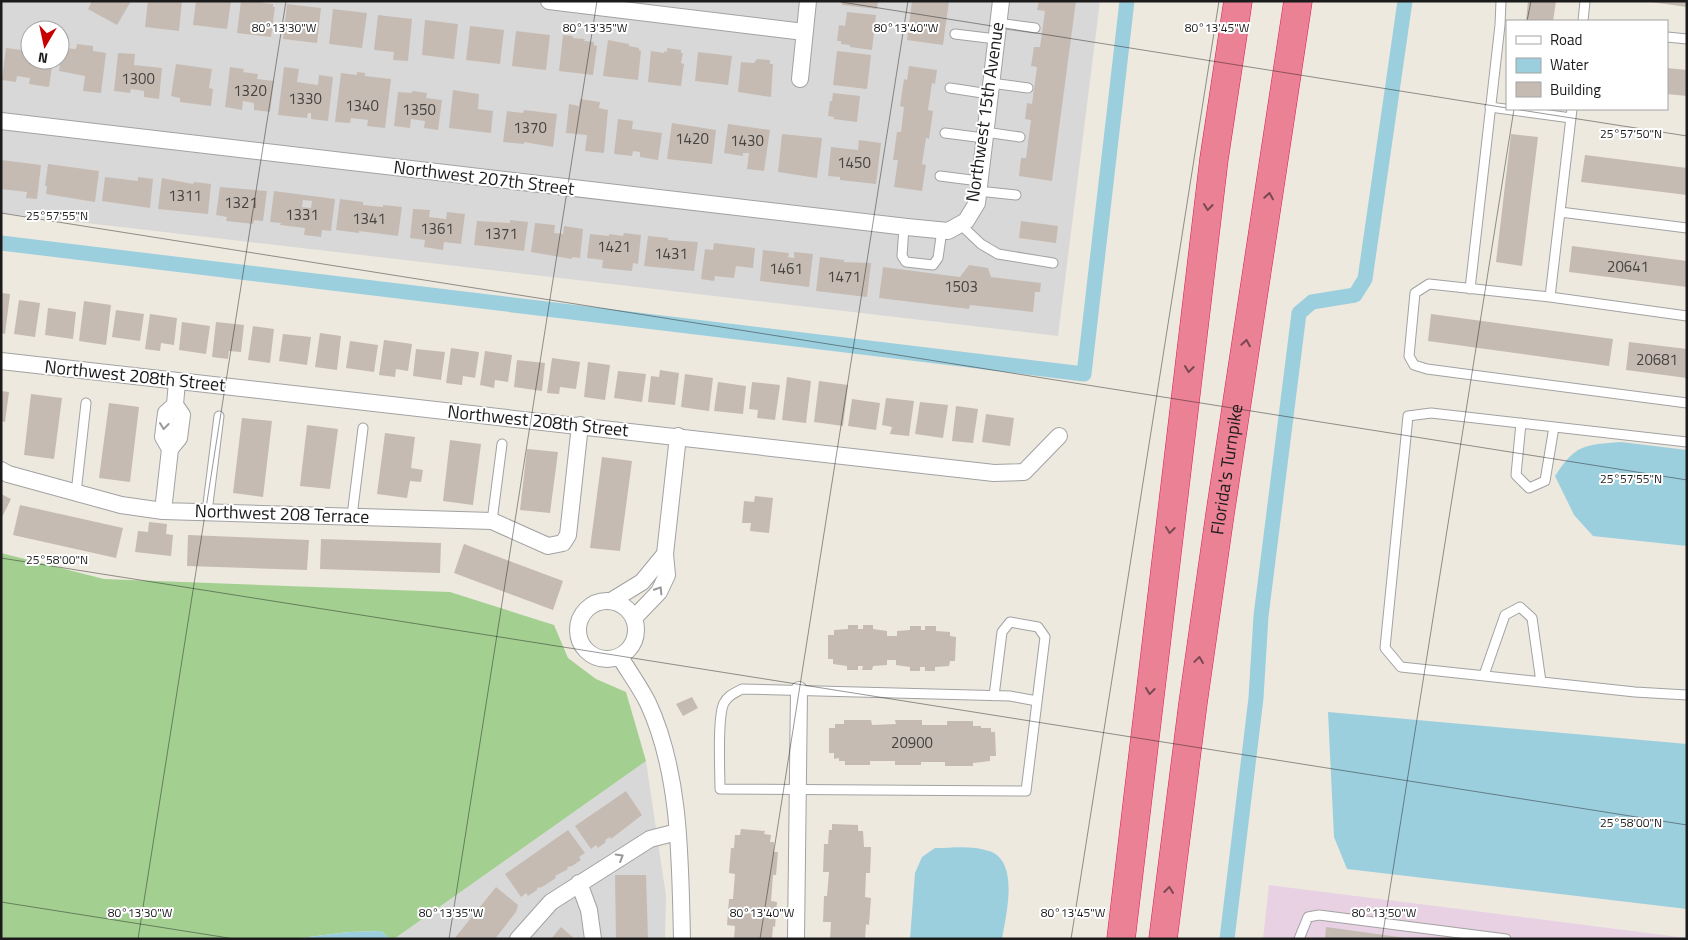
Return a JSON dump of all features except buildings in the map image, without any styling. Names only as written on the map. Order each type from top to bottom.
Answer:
[{"type":"highway","points":[[1214,159],[1224,1]]},
{"type":"highway","points":[[1121,939],[1214,159],[1238,1]]},
{"type":"highway","name":"Florida's Turnpike","points":[[1162,939],[1192,704],[1298,1]]},
{"type":"street","points":[[549,1],[804,32]]},
{"type":"street","points":[[800,79],[808,1]]},
{"type":"street","name":"Northwest 15th Avenue","points":[[963,223],[977,203],[1000,1]]},
{"type":"street","name":"Northwest 207th Street","points":[[1,121],[904,227],[948,231],[963,223]]},
{"type":"street","name":"Northwest 208th Street","points":[[1,360],[994,473],[1024,472],[1059,436]]},
{"type":"street","points":[[163,511],[170,449],[179,438],[182,415],[175,405],[177,381]]},
{"type":"street","name":"Northwest 208 Terrace","points":[[1,470],[8,474],[121,505],[163,511],[492,521],[548,546],[563,543],[568,535],[580,425]]},
{"type":"street","points":[[634,618],[659,592],[667,575],[665,554],[678,436]]},
{"type":"street","points":[[611,601],[642,582],[665,554]]},
{"type":"street","points":[[611,601],[620,604],[634,618],[637,627],[633,645],[628,652],[620,657],[602,660],[592,656],[585,650],[580,641],[579,621],[584,612],[591,606],[611,601]]},
{"type":"street","points":[[620,657],[648,702],[664,746],[671,778],[680,856],[682,939]]},
{"type":"street","points":[[796,939],[799,690]]},
{"type":"street","points":[[518,939],[551,902],[579,883],[650,839],[677,832]]},
{"type":"street","points":[[579,883],[589,910],[593,939]]},
{"type":"lane","points":[[1470,289],[1501,1]]},
{"type":"lane","points":[[1583,20],[1585,1]]},
{"type":"lane","points":[[998,23],[1035,28]]},
{"type":"lane","points":[[955,34],[996,39]]},
{"type":"lane","points":[[1668,37],[1687,39]]},
{"type":"lane","points":[[950,88],[1028,88]]},
{"type":"lane","points":[[1490,107],[1506,108]]},
{"type":"lane","points":[[1531,110],[1572,113],[1550,297]]},
{"type":"lane","points":[[945,133],[1020,137]]},
{"type":"lane","points":[[940,176],[1016,195]]},
{"type":"lane","points":[[1560,212],[1687,228]]},
{"type":"lane","points":[[963,223],[981,244],[998,254],[1053,263]]},
{"type":"lane","points":[[904,227],[902,256],[906,262],[933,265],[938,258],[942,230]]},
{"type":"lane","points":[[1687,316],[1550,297],[1428,284],[1415,293],[1409,356],[1414,365],[1427,369],[1687,403]]},
{"type":"lane","points":[[76,493],[86,403]]},
{"type":"lane","points":[[1687,442],[1432,413],[1408,416],[1385,648],[1401,666],[1635,692],[1687,695]]},
{"type":"lane","points":[[207,512],[219,416]]},
{"type":"lane","points":[[1521,423],[1516,476],[1529,488],[1546,481],[1554,427]]},
{"type":"lane","points":[[352,516],[363,428]]},
{"type":"lane","points":[[492,521],[502,444]]},
{"type":"lane","points":[[1484,675],[1505,616],[1520,607],[1532,618],[1541,682]]},
{"type":"lane","points":[[994,696],[1002,632],[1010,622],[1038,627],[1044,637],[1037,701],[1026,791],[720,789],[721,716],[724,704],[732,694],[742,690],[799,690],[994,696],[1010,696],[1037,701]]},
{"type":"lane","points":[[1299,939],[1308,918],[1319,915],[1506,939]]},
{"type":"shaded area","points":[[1,1],[1100,1],[1058,336],[1,213]]},
{"type":"shaded area","points":[[646,761],[666,896],[665,939],[394,939]]},
{"type":"shaded area","points":[[1269,885],[1687,938],[1687,939],[1263,939]]},
{"type":"green space","points":[[1,553],[104,579],[450,592],[554,625],[568,658],[596,679],[626,692],[646,761],[394,939],[390,939],[381,931],[349,932],[292,939],[1,939]]},
{"type":"water","points":[[1621,442],[1687,450],[1687,546],[1593,536],[1574,515],[1555,476],[1562,465],[1582,448],[1598,444]]},
{"type":"water","points":[[1328,712],[1687,744],[1687,909],[1347,869],[1334,837]]},
{"type":"water","points":[[935,848],[976,848],[989,851],[999,857],[1005,866],[1009,890],[1002,939],[910,939],[915,873],[922,857]]},
{"type":"water","points":[[381,931],[390,939],[292,939],[349,932]]},
{"type":"waterway","points":[[1,243],[1084,374],[1127,1]]},
{"type":"waterway","points":[[1227,939],[1256,698],[1261,616],[1299,313],[1312,302],[1355,295],[1365,279],[1405,1]]}]
